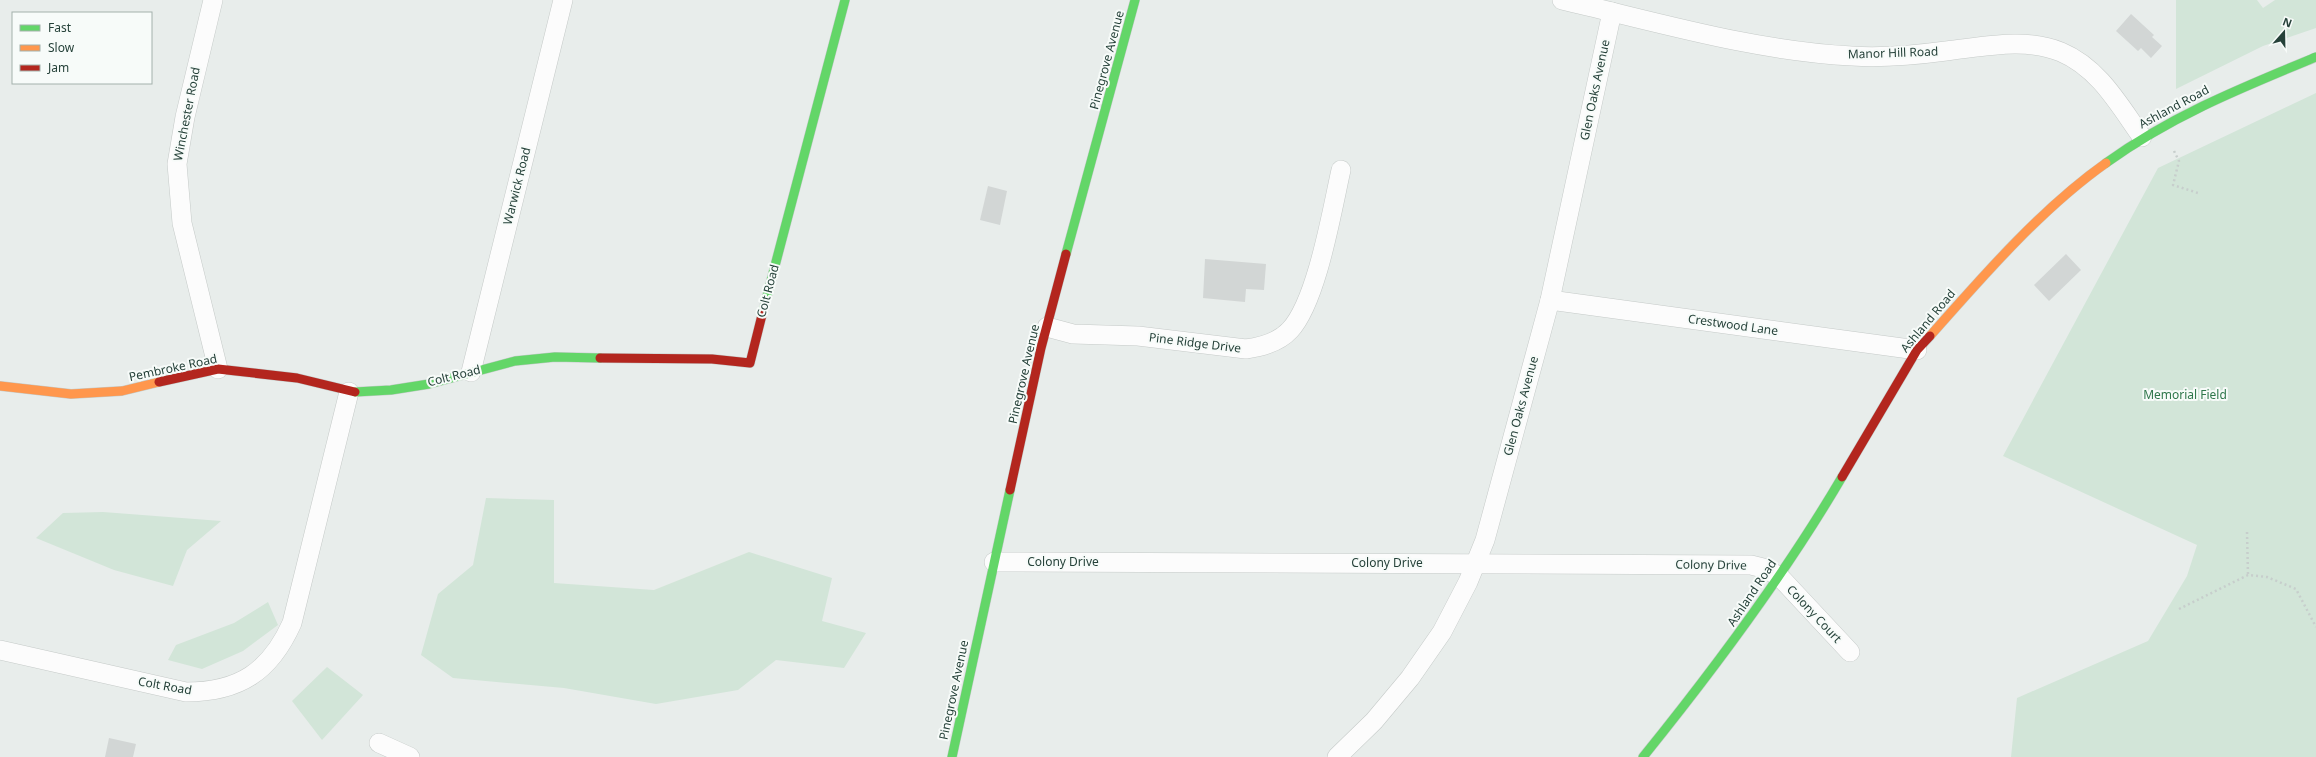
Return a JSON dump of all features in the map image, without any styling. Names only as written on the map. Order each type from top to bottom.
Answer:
[{"type":"street","name":"Winchester Road","points":[[213,0],[186,110],[177,164],[182,223],[218,369]]},
{"type":"street","name":"Warwick Road","points":[[471,372],[563,0]]},
{"type":"street","name":"Colt Road","points":[[0,650],[186,692],[207,692],[228,688],[247,679],[264,667],[283,642],[292,623],[349,392],[391,390],[429,384],[515,361],[555,357],[712,359],[750,363],[845,0]]},
{"type":"street","name":"Pinegrove Avenue","points":[[952,757],[1047,327],[1135,0]]},
{"type":"street","name":"Manor Hill Road","points":[[1562,0],[1764,47],[1852,56],[1936,52],[2015,44],[2038,45],[2061,52],[2099,78],[2142,137]]},
{"type":"street","name":"Glen Oaks Avenue","points":[[1337,757],[1374,721],[1410,678],[1442,632],[1468,582],[1485,540],[1550,300],[1612,12]]},
{"type":"street","name":"Ashland Road","points":[[1644,756],[1708,677],[1779,576],[1833,493],[1917,350],[1999,258],[2033,225],[2089,176],[2142,137],[2210,101],[2316,57]]},
{"type":"street","name":"Pine Ridge Drive","points":[[1047,327],[1073,334],[1138,336],[1246,349],[1262,346],[1281,337],[1290,330],[1298,318],[1314,282],[1341,170]]},
{"type":"street","name":"Crestwood Lane","points":[[1550,300],[1917,350]]},
{"type":"street","name":"Pembroke Road","points":[[0,386],[71,394],[122,391],[218,369],[250,371],[297,378],[349,392]]},
{"type":"street","name":"Colony Drive","points":[[994,562],[1751,565],[1763,568],[1779,576]]},
{"type":"street","name":"Colony Court","points":[[1779,576],[1850,652]]},
{"type":"street","points":[[379,743],[410,757]]},
{"type":"path","points":[[2174,151],[2179,161],[2173,185],[2198,193]]},
{"type":"path","points":[[2247,532],[2248,576]]},
{"type":"path","points":[[2179,609],[2248,576],[2267,577],[2296,589],[2316,627]]},
{"type":"green space","points":[[2176,0],[2257,0],[2263,8],[2275,0],[2316,0],[2316,28],[2263,46],[2176,89]]},
{"type":"green space","name":"Memorial Field","points":[[2316,93],[2316,757],[2011,757],[2017,698],[2148,641],[2187,576],[2197,545],[2003,456],[2158,168]]},
{"type":"green space","points":[[486,498],[554,500],[554,583],[654,590],[749,552],[832,578],[822,621],[866,633],[844,668],[776,660],[738,690],[656,704],[564,688],[453,678],[421,655],[438,594],[473,565]]},
{"type":"green space","points":[[103,512],[221,521],[187,550],[173,586],[114,570],[36,538],[63,513]]},
{"type":"green space","points":[[268,602],[278,625],[243,651],[202,669],[168,660],[176,645],[234,623]]},
{"type":"green space","points":[[327,667],[363,695],[322,740],[292,701]]},
{"type":"building","points":[[2131,14],[2154,35],[2152,37],[2162,46],[2151,58],[2141,48],[2138,51],[2116,31]]},
{"type":"building","points":[[988,186],[1007,191],[1000,225],[980,220]]},
{"type":"building","points":[[2066,254],[2081,270],[2049,301],[2034,285]]},
{"type":"building","points":[[1205,259],[1266,264],[1264,290],[1246,289],[1245,302],[1203,298]]},
{"type":"building","points":[[109,738],[136,744],[133,757],[105,757]]},
{"type":"traffic: fast","points":[[762,315],[845,0]]},
{"type":"traffic: fast","points":[[1066,254],[1135,0]]},
{"type":"traffic: fast","points":[[2106,163],[2131,146],[2182,117],[2234,92],[2316,57]]},
{"type":"traffic: fast","points":[[355,392],[391,390],[429,384],[515,361],[555,357],[600,358]]},
{"type":"traffic: fast","points":[[1643,757],[1696,690],[1773,586],[1820,514],[1842,477]]},
{"type":"traffic: fast","points":[[952,757],[1010,490]]},
{"type":"traffic: slow","points":[[1930,336],[1992,267],[2036,222],[2082,181],[2106,163]]},
{"type":"traffic: slow","points":[[0,386],[71,394],[122,391],[159,382]]},
{"type":"traffic: jam","points":[[1010,490],[1041,348],[1066,254]]},
{"type":"traffic: jam","points":[[600,358],[712,359],[750,363],[762,315]]},
{"type":"traffic: jam","points":[[1842,477],[1917,350],[1930,336]]},
{"type":"traffic: jam","points":[[159,382],[218,369],[297,378],[355,392]]}]
